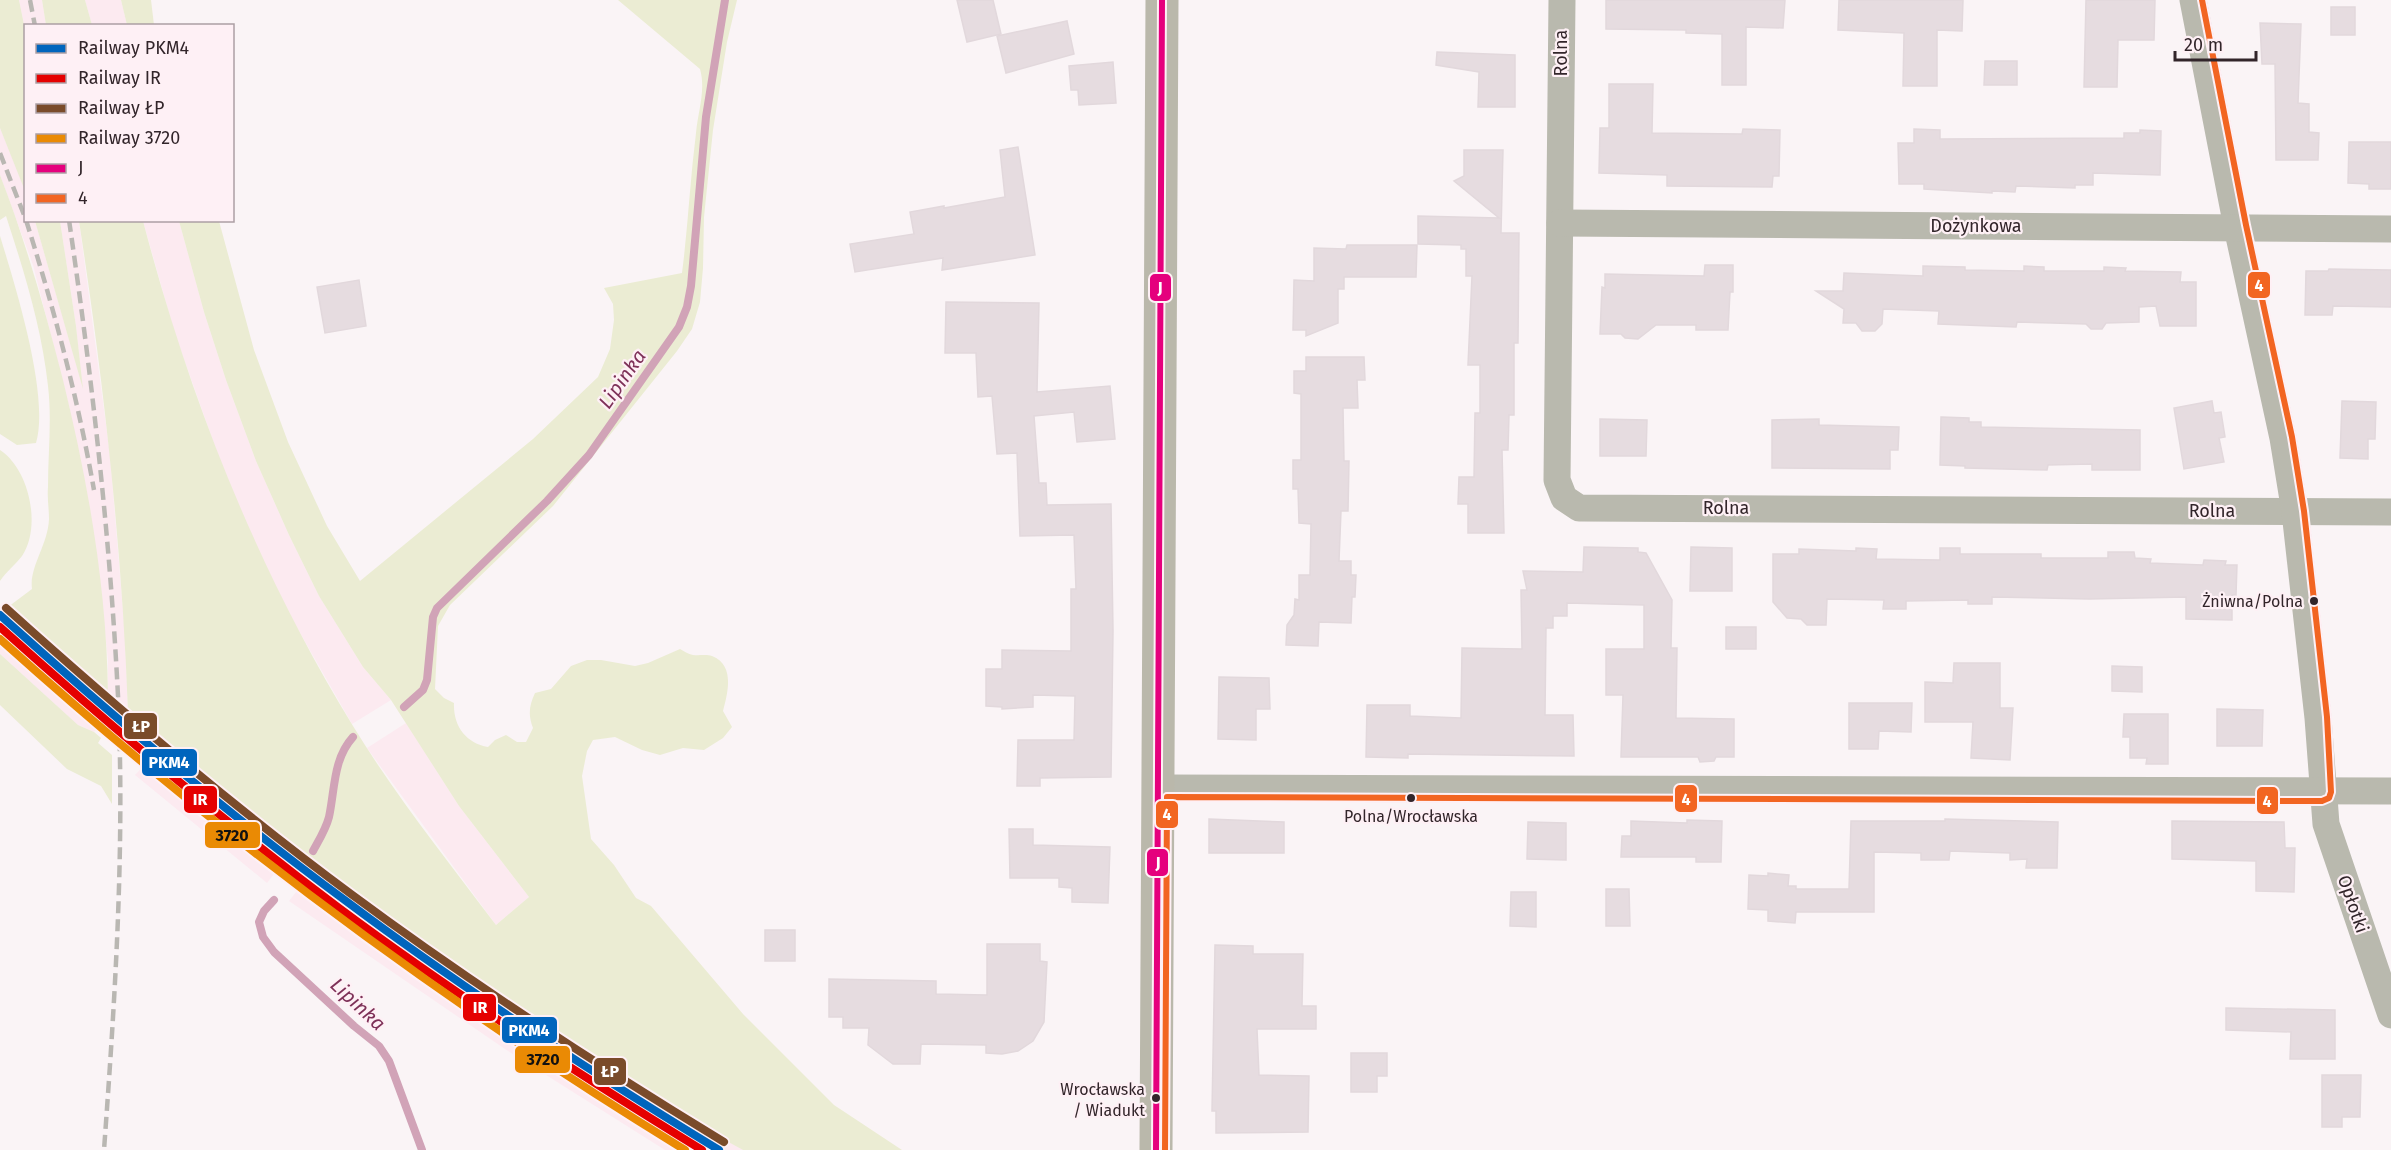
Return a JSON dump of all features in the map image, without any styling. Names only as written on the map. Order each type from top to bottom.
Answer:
[{"type":"main road","points":[[1156,1150],[1162,0]]},
{"type":"street","name":"Rolna","points":[[1562,0],[1557,480],[1563,498],[1579,508],[2391,512]]},
{"type":"street","name":"Opłotki","points":[[2193,0],[2237,227],[2283,438],[2295,512],[2318,718],[2326,824],[2391,1015]]},
{"type":"street","name":"Dożynkowa","points":[[1560,223],[2391,229]]},
{"type":"street","points":[[1158,788],[2391,791]]},
{"type":"shaded area","points":[[19,0],[42,0],[46,24],[24,24],[24,29]]},
{"type":"shaded area","points":[[85,0],[121,0],[127,24],[92,24]]},
{"type":"shaded area","points":[[0,128],[24,188],[24,222],[35,222],[82,384],[76,326],[60,222],[79,222],[110,455],[125,636],[128,712],[108,695],[95,710],[105,719],[94,732],[78,725],[0,654],[0,615],[8,607],[108,694],[108,660],[97,556],[69,406],[33,265],[0,175]]},
{"type":"shaded area","points":[[143,222],[179,222],[204,312],[256,461],[319,596],[363,667],[391,700],[352,724],[296,626],[260,556],[223,469],[174,331]]},
{"type":"shaded area","points":[[406,723],[459,806],[529,897],[496,925],[367,748]]},
{"type":"shaded area","points":[[145,727],[294,848],[267,883],[135,775],[149,760],[139,751],[149,740],[140,732]]},
{"type":"shaded area","points":[[317,865],[438,956],[591,1061],[743,1150],[665,1150],[505,1049],[289,901]]},
{"type":"green space","points":[[0,0],[19,0],[24,25],[24,188],[0,128]]},
{"type":"green space","points":[[42,0],[85,0],[92,24],[46,24]]},
{"type":"green space","points":[[121,0],[151,0],[154,24],[127,24]]},
{"type":"green space","points":[[618,0],[737,0],[727,42],[713,130],[704,217],[700,302],[692,329],[677,351],[553,506],[450,605],[438,626],[435,689],[444,698],[454,703],[456,719],[462,732],[473,742],[488,747],[495,740],[506,735],[517,742],[526,742],[533,728],[530,710],[535,693],[551,689],[571,666],[587,660],[601,660],[635,666],[680,649],[691,655],[710,655],[719,660],[727,672],[728,680],[723,711],[732,727],[723,738],[704,750],[683,748],[660,755],[642,750],[615,737],[593,740],[587,751],[582,776],[591,839],[614,865],[636,898],[651,906],[743,1014],[834,1105],[902,1150],[743,1150],[681,1116],[591,1061],[438,956],[294,848],[128,712],[111,465],[79,222],[143,222],[182,353],[229,481],[256,544],[318,666],[386,777],[496,925],[529,897],[459,806],[391,700],[363,667],[319,596],[256,461],[204,312],[179,222],[219,222],[254,350],[288,442],[327,526],[360,581],[533,439],[598,377],[610,349],[614,320],[613,304],[604,288],[682,273],[702,93],[700,69]]},
{"type":"green space","points":[[0,175],[42,302],[63,380],[80,457],[100,575],[108,695],[8,607],[32,589],[33,572],[48,529],[50,411],[45,365],[32,300],[6,216],[0,220]]},
{"type":"green space","points":[[35,222],[60,222],[83,389]]},
{"type":"green space","points":[[0,236],[22,311],[35,370],[39,423],[36,443],[17,445],[0,434]]},
{"type":"green space","points":[[0,450],[10,459],[25,484],[31,514],[31,529],[28,544],[22,556],[0,581]]},
{"type":"green space","points":[[0,654],[78,725],[101,738],[98,743],[112,755],[112,804],[101,786],[67,769],[0,705]]},
{"type":"building","points":[[957,0],[993,0],[1001,34],[967,42]]},
{"type":"building","points":[[1606,0],[1785,0],[1783,28],[1746,27],[1746,85],[1722,85],[1722,34],[1686,33],[1686,30],[1606,29]]},
{"type":"building","points":[[1839,0],[1963,0],[1962,31],[1937,30],[1937,86],[1903,86],[1904,33],[1838,30]]},
{"type":"building","points":[[2086,0],[2155,0],[2154,40],[2118,40],[2117,87],[2084,87]]},
{"type":"building","points":[[2331,7],[2355,7],[2355,35],[2331,35]]},
{"type":"building","points":[[1067,21],[1074,54],[1006,73],[997,36]]},
{"type":"building","points":[[2260,23],[2301,24],[2298,103],[2309,104],[2309,132],[2319,133],[2318,160],[2276,160],[2275,64],[2262,64]]},
{"type":"building","points":[[1437,52],[1515,55],[1515,107],[1478,107],[1479,72],[1436,65]]},
{"type":"building","points":[[1985,61],[2017,61],[2017,85],[1984,85]]},
{"type":"building","points":[[1113,62],[1116,103],[1079,105],[1078,90],[1071,90],[1069,66]]},
{"type":"building","points":[[1609,84],[1653,84],[1652,133],[1742,134],[1743,129],[1780,130],[1779,176],[1773,176],[1772,187],[1667,186],[1667,175],[1599,173],[1600,128],[1609,128]]},
{"type":"building","points":[[1914,129],[1940,130],[1940,139],[2124,138],[2124,133],[2140,133],[2140,130],[2161,131],[2160,175],[2093,173],[2093,185],[2075,185],[2075,188],[2016,186],[2015,192],[1924,189],[1924,184],[1899,184],[1898,143],[1914,143]]},
{"type":"building","points":[[2349,142],[2391,142],[2391,189],[2369,189],[2369,184],[2348,183]]},
{"type":"building","points":[[1018,147],[1035,255],[942,270],[943,258],[855,272],[850,244],[914,234],[910,212],[1005,197],[1000,150]]},
{"type":"building","points":[[1464,150],[1503,150],[1501,233],[1519,233],[1518,343],[1514,343],[1514,415],[1509,415],[1508,450],[1502,450],[1504,533],[1468,533],[1468,504],[1458,504],[1459,477],[1474,477],[1475,413],[1480,413],[1480,365],[1468,365],[1472,276],[1466,276],[1466,249],[1461,249],[1461,245],[1418,244],[1418,216],[1499,218],[1454,181],[1464,176]]},
{"type":"building","points":[[1347,245],[1417,245],[1416,277],[1344,277],[1344,289],[1338,289],[1338,323],[1306,336],[1306,330],[1293,330],[1294,280],[1314,281],[1314,248],[1346,249]]},
{"type":"building","points":[[1705,265],[1733,265],[1733,292],[1730,292],[1728,330],[1696,330],[1696,325],[1656,325],[1638,339],[1625,338],[1621,334],[1600,334],[1602,287],[1605,288],[1605,274],[1704,276]]},
{"type":"building","points":[[1923,266],[1965,267],[1965,270],[2024,271],[2024,266],[2044,267],[2044,271],[2104,271],[2104,267],[2126,268],[2125,271],[2181,272],[2180,282],[2196,282],[2196,326],[2160,326],[2156,306],[2139,307],[2139,322],[2106,323],[2102,329],[2091,329],[2086,324],[2017,322],[2016,327],[1938,324],[1939,311],[1883,309],[1882,324],[1875,331],[1862,331],[1856,323],[1843,323],[1844,309],[1816,291],[1843,291],[1844,273],[1923,276]]},
{"type":"building","points":[[2329,269],[2391,270],[2391,307],[2333,306],[2332,315],[2305,315],[2306,271],[2328,271]]},
{"type":"building","points":[[359,280],[366,326],[325,333],[317,287]]},
{"type":"building","points":[[946,302],[1039,303],[1037,392],[1110,386],[1115,439],[1077,442],[1074,412],[1034,416],[1039,483],[1046,483],[1047,505],[1111,504],[1113,631],[1111,777],[1040,778],[1040,786],[1017,786],[1018,740],[1074,740],[1075,696],[1033,695],[1033,707],[1002,709],[1002,707],[986,706],[986,669],[1002,669],[1002,650],[1071,651],[1071,589],[1076,589],[1074,535],[1020,536],[1017,453],[997,454],[992,396],[978,397],[976,353],[945,353]]},
{"type":"building","points":[[1306,357],[1364,357],[1365,380],[1357,380],[1358,408],[1343,408],[1344,461],[1349,461],[1348,511],[1341,511],[1339,561],[1351,561],[1351,575],[1356,575],[1351,623],[1319,622],[1318,646],[1286,645],[1287,625],[1294,615],[1295,599],[1299,600],[1299,575],[1310,575],[1311,524],[1299,523],[1298,489],[1293,489],[1293,460],[1301,460],[1301,394],[1294,393],[1294,371],[1306,371]]},
{"type":"building","points":[[2212,401],[2214,413],[2221,412],[2225,437],[2219,438],[2224,462],[2184,469],[2174,408]]},
{"type":"building","points":[[2342,401],[2376,402],[2375,439],[2368,439],[2368,459],[2340,458]]},
{"type":"building","points":[[1941,417],[1969,418],[1969,422],[1981,422],[1981,427],[2140,430],[2140,470],[2092,470],[2092,464],[2048,465],[2047,470],[1965,468],[1965,466],[1940,465]]},
{"type":"building","points":[[1600,419],[1647,420],[1646,456],[1600,456]]},
{"type":"building","points":[[1819,419],[1819,425],[1899,427],[1898,450],[1890,450],[1890,469],[1772,468],[1772,420]]},
{"type":"building","points":[[1584,547],[1638,548],[1638,552],[1646,553],[1672,600],[1671,648],[1677,648],[1676,718],[1734,719],[1734,757],[1716,757],[1714,761],[1700,762],[1698,757],[1621,757],[1623,695],[1606,695],[1606,649],[1644,649],[1644,605],[1567,603],[1567,616],[1553,616],[1553,628],[1546,628],[1545,715],[1573,715],[1574,756],[1408,754],[1408,758],[1366,757],[1367,705],[1410,705],[1410,716],[1461,718],[1462,648],[1522,649],[1521,590],[1527,590],[1523,571],[1583,572]]},
{"type":"building","points":[[1691,547],[1732,548],[1732,591],[1690,591]]},
{"type":"building","points":[[1856,548],[1877,549],[1876,559],[1940,560],[1940,548],[1960,548],[1960,554],[2041,554],[2041,558],[2108,558],[2108,552],[2134,552],[2135,558],[2151,559],[2150,563],[2203,565],[2204,560],[2226,561],[2225,565],[2237,565],[2236,595],[2232,595],[2232,620],[2186,619],[2186,597],[2089,599],[1992,597],[1992,604],[1968,604],[1968,600],[1906,601],[1906,609],[1883,609],[1884,600],[1827,599],[1826,625],[1807,625],[1801,619],[1787,618],[1773,602],[1773,554],[1799,554],[1799,549],[1856,551]]},
{"type":"building","points":[[1726,627],[1756,627],[1756,649],[1726,649]]},
{"type":"building","points":[[1954,663],[2000,663],[2000,708],[2013,708],[2010,760],[1971,758],[1973,722],[1925,722],[1925,682],[1953,683]]},
{"type":"building","points":[[2112,666],[2142,667],[2142,692],[2112,691]]},
{"type":"building","points":[[1219,677],[1269,678],[1270,709],[1256,709],[1256,740],[1218,739]]},
{"type":"building","points":[[1849,703],[1912,703],[1911,732],[1879,731],[1878,749],[1849,749]]},
{"type":"building","points":[[2217,709],[2263,710],[2262,746],[2217,746]]},
{"type":"building","points":[[2124,714],[2168,714],[2168,764],[2146,764],[2147,758],[2130,758],[2130,737],[2123,737]]},
{"type":"building","points":[[1209,819],[1284,822],[1284,853],[1209,853]]},
{"type":"building","points":[[1945,819],[2058,822],[2057,868],[2026,868],[2027,859],[2010,860],[2010,853],[1950,851],[1949,860],[1921,860],[1921,853],[1874,852],[1874,912],[1796,912],[1795,923],[1768,921],[1768,910],[1748,909],[1749,875],[1768,876],[1768,873],[1789,875],[1788,886],[1796,886],[1796,889],[1849,889],[1851,821],[1945,821]]},
{"type":"building","points":[[1687,820],[1722,821],[1721,862],[1696,862],[1696,857],[1621,857],[1622,836],[1631,836],[1631,821],[1687,823]]},
{"type":"building","points":[[2172,821],[2284,822],[2285,848],[2295,848],[2294,892],[2256,891],[2256,861],[2172,859]]},
{"type":"building","points":[[1528,822],[1566,823],[1566,860],[1527,859]]},
{"type":"building","points":[[1009,829],[1033,829],[1033,845],[1110,847],[1108,903],[1072,902],[1072,888],[1059,887],[1059,878],[1010,878]]},
{"type":"building","points":[[1606,889],[1629,889],[1630,926],[1606,926]]},
{"type":"building","points":[[1511,892],[1536,892],[1536,927],[1510,926]]},
{"type":"building","points":[[765,930],[795,930],[795,961],[765,961]]},
{"type":"building","points":[[987,944],[1040,944],[1040,961],[1047,962],[1044,1022],[1033,1041],[1018,1051],[1002,1054],[986,1053],[986,1045],[921,1044],[920,1064],[893,1064],[868,1045],[869,1028],[843,1028],[843,1017],[829,1017],[829,979],[936,981],[936,994],[987,995]]},
{"type":"building","points":[[1215,945],[1253,946],[1253,954],[1303,954],[1302,1006],[1316,1006],[1316,1029],[1257,1029],[1259,1075],[1309,1076],[1308,1132],[1216,1133],[1216,1111],[1212,1111]]},
{"type":"building","points":[[2226,1008],[2335,1010],[2335,1059],[2290,1059],[2291,1032],[2226,1030]]},
{"type":"building","points":[[1351,1053],[1387,1053],[1387,1076],[1377,1076],[1377,1092],[1351,1092]]},
{"type":"building","points":[[2322,1075],[2361,1075],[2360,1117],[2342,1117],[2342,1127],[2322,1127]]},
{"type":"waterway","name":"Lipinka","points":[[404,707],[423,690],[427,680],[433,617],[437,608],[547,501],[589,455],[679,327],[687,307],[691,286],[706,117],[725,0]]},
{"type":"waterway","name":"Lipinka","points":[[313,851],[329,817],[338,765],[346,746],[353,737]]},
{"type":"waterway","name":"Lipinka","points":[[274,900],[264,911],[259,922],[263,937],[274,952],[379,1046],[389,1061],[422,1150]]},
{"type":"railway","points":[[30,0],[35,24]]},
{"type":"railway","points":[[0,153],[24,215]]},
{"type":"railway","points":[[27,222],[64,354],[81,422],[94,490]]},
{"type":"railway","points":[[69,222],[99,458],[118,696],[120,866],[104,1150]]},
{"type":"rail line","name":"ŁP","points":[[6,608],[175,755],[351,894],[534,1022],[724,1142]]},
{"type":"rail line","name":"PKM4","points":[[0,615],[169,762],[256,833],[346,901],[437,967],[530,1030],[719,1150]]},
{"type":"rail line","name":"IR","points":[[0,627],[166,771],[339,908],[518,1033],[702,1150]]},
{"type":"rail line","name":"3720","points":[[0,639],[163,779],[330,911],[504,1034],[685,1150]]},
{"type":"transit line","name":"J","points":[[1156,1150],[1162,0]]},
{"type":"transit line","name":"4","points":[[1165,1150],[1167,797],[2322,801],[2329,798],[2331,792],[2327,717],[2304,511],[2292,437],[2246,225],[2202,0]]},
{"type":"place","name":"Żniwna/Polna","points":[[2314,601]]},
{"type":"place","name":"Polna/Wrocławska","points":[[1411,798]]},
{"type":"place","name":"Wrocławska / Wiadukt","points":[[1156,1098]]}]
